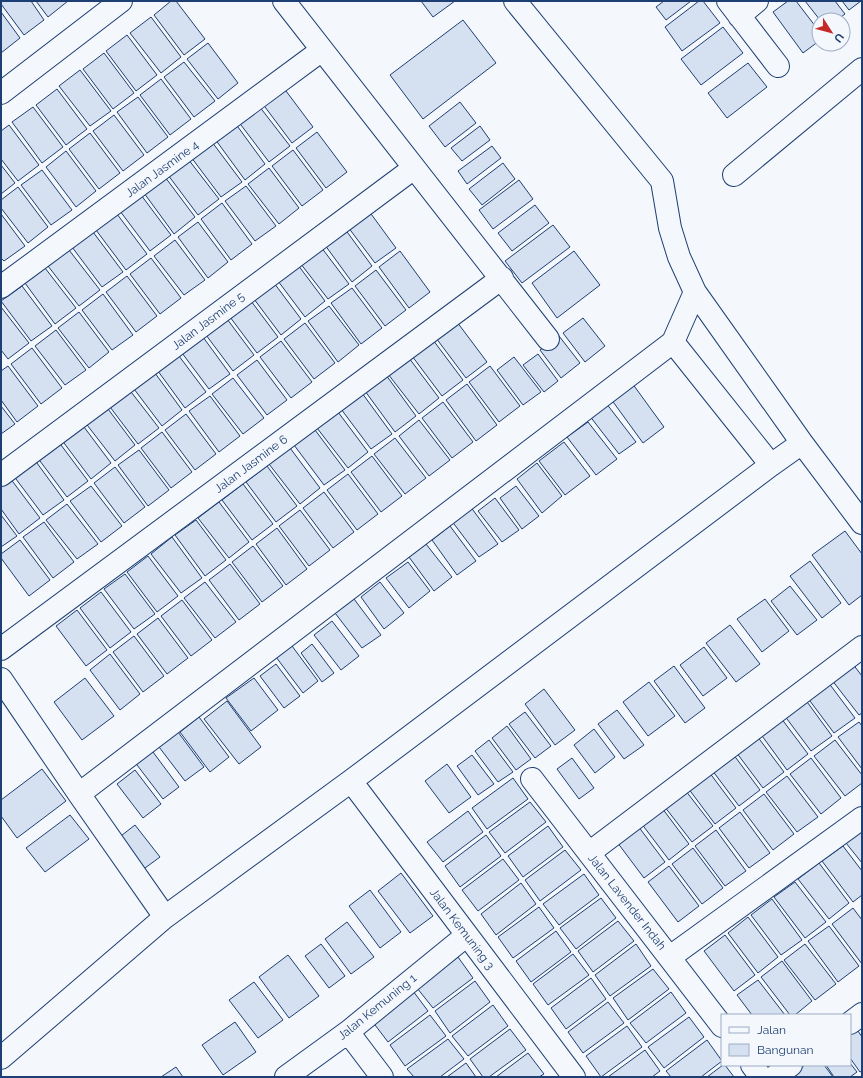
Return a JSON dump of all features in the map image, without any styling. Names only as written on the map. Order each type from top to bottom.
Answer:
[{"type":"street","points":[[1,93],[121,1]]},
{"type":"street","points":[[515,1],[662,181],[670,228],[679,257],[695,292],[802,443],[862,523]]},
{"type":"street","points":[[757,1],[733,8],[778,66]]},
{"type":"street","points":[[290,3],[322,50],[502,278],[548,339]]},
{"type":"street","name":"Jalan Jasmine 4","points":[[1,288],[322,50]]},
{"type":"street","points":[[734,175],[862,69]]},
{"type":"street","name":"Jalan Jasmine 5","points":[[1,475],[414,168]]},
{"type":"street","name":"Jalan Jasmine 6","points":[[1,649],[502,278]]},
{"type":"street","points":[[79,794],[673,342],[695,292]]},
{"type":"street","points":[[673,342],[771,465]]},
{"type":"street","points":[[1,1058],[165,917],[351,781],[802,443]]},
{"type":"street","points":[[589,853],[862,648]]},
{"type":"street","points":[[1,679],[165,917]]},
{"type":"street","name":"Jalan Lavender Indah","points":[[532,780],[721,1025]]},
{"type":"street","name":"Jalan Kemuning 3","points":[[351,781],[574,1077]]},
{"type":"street","points":[[670,958],[862,818]]},
{"type":"street","name":"Jalan Kemuning 1","points":[[286,1077],[348,1032],[467,935]]},
{"type":"street","points":[[851,1022],[862,1014]]},
{"type":"street","points":[[348,1032],[382,1077]]},
{"type":"street","points":[[753,1066],[761,1077]]},
{"type":"street","points":[[774,1077],[790,1066]]},
{"type":"building","points":[[1,1],[31,1],[44,20],[24,35],[1,4]]},
{"type":"building","points":[[36,1],[68,1],[48,17]]},
{"type":"building","points":[[171,1],[176,1],[205,39],[184,55],[154,15]]},
{"type":"building","points":[[421,1],[455,1],[433,17]]},
{"type":"building","points":[[664,1],[691,1],[666,20],[656,7]]},
{"type":"building","points":[[699,1],[703,1],[720,23],[682,51],[665,27]]},
{"type":"building","points":[[788,1],[796,1],[811,21],[811,47],[803,53],[773,12]]},
{"type":"building","points":[[805,1],[835,1],[843,12],[814,12]]},
{"type":"building","points":[[842,1],[861,1],[849,10]]},
{"type":"building","points":[[1,12],[20,38],[1,53]]},
{"type":"building","points":[[151,17],[181,57],[161,73],[130,33]]},
{"type":"building","points":[[463,20],[496,63],[423,119],[390,75]]},
{"type":"building","points":[[723,27],[743,53],[701,85],[681,59]]},
{"type":"building","points":[[127,35],[157,75],[136,91],[106,51]]},
{"type":"building","points":[[208,43],[238,83],[218,99],[187,59]]},
{"type":"building","points":[[104,53],[134,93],[113,109],[83,69]]},
{"type":"building","points":[[184,62],[215,101],[194,117],[164,77]]},
{"type":"building","points":[[748,63],[767,87],[727,118],[708,93]]},
{"type":"building","points":[[80,70],[111,111],[90,126],[59,86]]},
{"type":"building","points":[[161,79],[191,119],[170,135],[140,95]]},
{"type":"building","points":[[283,87],[313,127],[292,143],[262,103]]},
{"type":"building","points":[[57,89],[87,129],[66,145],[36,105]]},
{"type":"building","points":[[138,97],[168,137],[147,153],[117,112]]},
{"type":"building","points":[[460,102],[476,123],[445,147],[429,126]]},
{"type":"building","points":[[259,106],[290,146],[269,162],[238,121]]},
{"type":"building","points":[[33,107],[63,147],[42,163],[12,122]]},
{"type":"building","points":[[114,115],[144,155],[123,171],[93,131]]},
{"type":"building","points":[[235,123],[265,164],[245,180],[215,139]]},
{"type":"building","points":[[9,125],[39,165],[18,181],[1,159],[1,131]]},
{"type":"building","points":[[480,126],[490,140],[462,161],[451,148]]},
{"type":"building","points":[[317,132],[347,172],[326,188],[296,148]]},
{"type":"building","points":[[90,133],[120,173],[99,189],[69,149]]},
{"type":"building","points":[[212,142],[242,182],[221,197],[191,157]]},
{"type":"building","points":[[492,146],[501,158],[467,184],[458,171]]},
{"type":"building","points":[[293,150],[323,190],[302,206],[272,166]]},
{"type":"building","points":[[66,151],[96,191],[76,207],[46,167]]},
{"type":"building","points":[[188,159],[219,199],[198,215],[168,175]]},
{"type":"building","points":[[503,163],[515,179],[482,205],[469,189]]},
{"type":"building","points":[[1,165],[15,183],[1,194]]},
{"type":"building","points":[[269,168],[299,208],[279,224],[248,184]]},
{"type":"building","points":[[42,170],[72,210],[51,225],[21,185]]},
{"type":"building","points":[[165,177],[195,217],[174,234],[144,193]]},
{"type":"building","points":[[519,180],[533,199],[493,229],[479,210]]},
{"type":"building","points":[[246,186],[276,226],[255,241],[225,201]]},
{"type":"building","points":[[18,187],[48,227],[28,243],[1,208],[1,200]]},
{"type":"building","points":[[141,195],[171,235],[150,251],[120,211]]},
{"type":"building","points":[[222,203],[252,244],[231,260],[201,219]]},
{"type":"building","points":[[535,205],[549,223],[512,251],[498,233]]},
{"type":"building","points":[[366,207],[396,248],[375,263],[345,223]]},
{"type":"building","points":[[1,214],[25,246],[4,261],[1,258]]},
{"type":"building","points":[[117,214],[147,254],[126,270],[96,230]]},
{"type":"building","points":[[198,222],[228,262],[208,278],[178,237]]},
{"type":"building","points":[[342,225],[372,266],[352,282],[322,241]]},
{"type":"building","points":[[553,225],[570,247],[522,283],[505,261]]},
{"type":"building","points":[[93,232],[123,272],[102,287],[72,247]]},
{"type":"building","points":[[175,240],[205,280],[184,295],[154,256]]},
{"type":"building","points":[[318,243],[349,284],[328,299],[297,259]]},
{"type":"building","points":[[69,250],[100,290],[79,306],[48,266]]},
{"type":"building","points":[[400,251],[430,292],[409,308],[379,267]]},
{"type":"building","points":[[574,251],[600,285],[557,318],[532,283]]},
{"type":"building","points":[[151,258],[181,298],[160,314],[130,274]]},
{"type":"building","points":[[295,261],[325,301],[305,317],[275,277]]},
{"type":"building","points":[[45,268],[76,308],[55,324],[25,283]]},
{"type":"building","points":[[376,270],[406,310],[385,326],[355,286]]},
{"type":"building","points":[[127,276],[157,316],[136,332],[106,292]]},
{"type":"building","points":[[271,279],[301,319],[281,335],[251,295]]},
{"type":"building","points":[[22,286],[52,326],[31,341],[1,301]]},
{"type":"building","points":[[352,288],[382,328],[361,344],[331,303]]},
{"type":"building","points":[[103,294],[133,335],[112,350],[82,310]]},
{"type":"building","points":[[248,297],[278,337],[257,353],[227,313]]},
{"type":"building","points":[[329,306],[359,345],[338,362],[308,321]]},
{"type":"building","points":[[1,307],[29,343],[8,359],[1,350]]},
{"type":"building","points":[[79,312],[109,352],[89,368],[58,328]]},
{"type":"building","points":[[224,315],[254,355],[233,371],[203,331]]},
{"type":"building","points":[[583,318],[605,346],[585,362],[563,333]]},
{"type":"building","points":[[457,322],[487,362],[466,378],[436,338]]},
{"type":"building","points":[[305,323],[335,363],[314,379],[284,339]]},
{"type":"building","points":[[56,330],[86,370],[65,385],[35,346]]},
{"type":"building","points":[[200,333],[230,374],[209,389],[179,349]]},
{"type":"building","points":[[559,336],[580,363],[561,378],[540,350]]},
{"type":"building","points":[[433,340],[463,380],[442,396],[412,356]]},
{"type":"building","points":[[281,341],[312,382],[291,398],[260,357]]},
{"type":"building","points":[[32,348],[62,388],[41,404],[11,364]]},
{"type":"building","points":[[176,352],[206,392],[185,408],[155,367]]},
{"type":"building","points":[[538,354],[558,381],[544,392],[523,365]]},
{"type":"building","points":[[514,357],[541,392],[523,405],[497,370]]},
{"type":"building","points":[[409,358],[439,398],[419,414],[388,374]]},
{"type":"building","points":[[257,360],[287,400],[267,415],[237,375]]},
{"type":"building","points":[[8,366],[38,406],[17,422],[1,400],[1,371]]},
{"type":"building","points":[[490,366],[520,406],[499,422],[469,382]]},
{"type":"building","points":[[152,369],[182,410],[162,426],[131,385]]},
{"type":"building","points":[[386,375],[416,416],[395,432],[365,391]]},
{"type":"building","points":[[233,378],[264,418],[243,434],[212,394]]},
{"type":"building","points":[[632,383],[664,427],[643,443],[611,399]]},
{"type":"building","points":[[467,384],[497,425],[476,441],[446,400]]},
{"type":"building","points":[[128,388],[159,428],[138,444],[107,403]]},
{"type":"building","points":[[362,393],[392,434],[371,449],[341,409]]},
{"type":"building","points":[[210,396],[240,436],[219,452],[189,411]]},
{"type":"building","points":[[443,402],[473,442],[452,458],[422,418]]},
{"type":"building","points":[[606,403],[636,442],[619,454],[589,415]]},
{"type":"building","points":[[105,405],[135,445],[115,461],[84,421]]},
{"type":"building","points":[[1,406],[15,424],[1,434]]},
{"type":"building","points":[[338,412],[368,452],[348,468],[317,428]]},
{"type":"building","points":[[186,414],[216,454],[195,470],[165,430]]},
{"type":"building","points":[[419,420],[450,460],[429,476],[399,436]]},
{"type":"building","points":[[588,422],[617,459],[596,475],[567,437]]},
{"type":"building","points":[[81,423],[111,463],[91,479],[61,439]]},
{"type":"building","points":[[315,430],[345,470],[324,485],[294,445]]},
{"type":"building","points":[[162,432],[192,472],[171,488],[141,448]]},
{"type":"building","points":[[395,438],[426,478],[405,494],[374,454]]},
{"type":"building","points":[[58,441],[88,481],[67,497],[37,457]]},
{"type":"building","points":[[564,442],[590,476],[565,495],[539,461]]},
{"type":"building","points":[[290,448],[320,488],[300,504],[269,464]]},
{"type":"building","points":[[139,450],[169,490],[148,506],[118,465]]},
{"type":"building","points":[[372,456],[402,496],[381,512],[351,472]]},
{"type":"building","points":[[34,459],[64,500],[43,515],[13,475]]},
{"type":"building","points":[[537,463],[562,496],[542,513],[517,479]]},
{"type":"building","points":[[267,466],[297,506],[276,522],[246,482]]},
{"type":"building","points":[[115,467],[145,507],[124,523],[94,483]]},
{"type":"building","points":[[348,474],[378,514],[357,530],[327,490]]},
{"type":"building","points":[[10,478],[40,518],[19,534],[1,509],[1,484]]},
{"type":"building","points":[[243,484],[273,524],[252,540],[222,500]]},
{"type":"building","points":[[91,486],[122,526],[101,542],[70,501]]},
{"type":"building","points":[[516,486],[539,516],[522,529],[500,498]]},
{"type":"building","points":[[324,492],[354,532],[333,548],[303,508]]},
{"type":"building","points":[[495,498],[519,530],[502,542],[478,511]]},
{"type":"building","points":[[219,502],[249,542],[229,558],[198,518]]},
{"type":"building","points":[[67,504],[98,544],[77,559],[46,520]]},
{"type":"building","points":[[470,506],[498,544],[479,557],[451,520]]},
{"type":"building","points":[[300,510],[330,550],[309,566],[279,526]]},
{"type":"building","points":[[1,515],[17,536],[1,547]]},
{"type":"building","points":[[196,520],[226,560],[205,576],[175,535]]},
{"type":"building","points":[[44,522],[74,562],[53,578],[23,537]]},
{"type":"building","points":[[450,526],[476,561],[457,575],[432,540]]},
{"type":"building","points":[[277,528],[307,569],[286,585],[256,544]]},
{"type":"building","points":[[845,531],[862,554],[862,595],[849,605],[812,555]]},
{"type":"building","points":[[172,537],[202,578],[181,593],[151,554]]},
{"type":"building","points":[[20,540],[50,580],[29,596],[1,558],[1,554]]},
{"type":"building","points":[[426,544],[452,577],[434,591],[409,557]]},
{"type":"building","points":[[253,546],[283,586],[262,602],[232,562]]},
{"type":"building","points":[[148,556],[178,596],[157,612],[127,572]]},
{"type":"building","points":[[810,561],[841,603],[822,618],[790,576]]},
{"type":"building","points":[[408,562],[430,591],[409,608],[386,578]]},
{"type":"building","points":[[230,564],[260,604],[239,620],[209,580]]},
{"type":"building","points":[[125,574],[155,614],[134,629],[104,589]]},
{"type":"building","points":[[205,582],[236,622],[215,638],[184,598]]},
{"type":"building","points":[[380,582],[404,613],[384,629],[361,597]]},
{"type":"building","points":[[790,586],[817,620],[797,635],[771,601]]},
{"type":"building","points":[[101,592],[131,632],[110,648],[80,608]]},
{"type":"building","points":[[354,599],[381,635],[362,648],[335,613]]},
{"type":"building","points":[[765,599],[789,631],[762,652],[737,619]]},
{"type":"building","points":[[182,600],[212,640],[191,656],[161,616]]},
{"type":"building","points":[[77,610],[107,650],[86,666],[56,626]]},
{"type":"building","points":[[158,618],[188,658],[167,674],[137,634]]},
{"type":"building","points":[[332,621],[359,656],[341,670],[314,635]]},
{"type":"building","points":[[730,625],[760,664],[736,682],[706,643]]},
{"type":"building","points":[[134,636],[164,676],[143,692],[113,652]]},
{"type":"building","points":[[312,644],[334,673],[322,682],[301,653]]},
{"type":"building","points":[[292,646],[318,681],[303,693],[276,657]]},
{"type":"building","points":[[704,647],[727,678],[703,696],[680,665]]},
{"type":"building","points":[[110,654],[140,694],[120,710],[90,670]]},
{"type":"building","points":[[849,659],[862,676],[862,713],[859,715],[828,675]]},
{"type":"building","points":[[276,664],[300,696],[284,708],[260,676]]},
{"type":"building","points":[[674,666],[705,708],[685,723],[654,681]]},
{"type":"building","points":[[85,678],[114,716],[82,740],[54,702]]},
{"type":"building","points":[[254,678],[278,710],[251,731],[226,698]]},
{"type":"building","points":[[825,678],[855,718],[834,733],[804,693]]},
{"type":"building","points":[[649,682],[675,716],[648,736],[623,702]]},
{"type":"building","points":[[544,689],[575,730],[555,745],[525,704]]},
{"type":"building","points":[[802,695],[832,736],[811,751],[781,711]]},
{"type":"building","points":[[227,701],[261,747],[239,764],[204,719]]},
{"type":"building","points":[[617,710],[644,745],[624,759],[598,724]]},
{"type":"building","points":[[525,712],[551,746],[535,758],[509,724]]},
{"type":"building","points":[[778,714],[808,754],[787,770],[757,729]]},
{"type":"building","points":[[199,717],[229,757],[210,772],[180,732]]},
{"type":"building","points":[[859,722],[862,726],[862,769],[838,737]]},
{"type":"building","points":[[507,726],[531,759],[516,770],[492,738]]},
{"type":"building","points":[[175,728],[204,767],[185,781],[156,743]]},
{"type":"building","points":[[594,729],[615,757],[595,773],[574,745]]},
{"type":"building","points":[[754,732],[784,772],[763,788],[733,748]]},
{"type":"building","points":[[489,740],[513,772],[498,782],[475,751]]},
{"type":"building","points":[[835,740],[862,775],[862,783],[845,796],[814,756]]},
{"type":"building","points":[[150,748],[179,787],[163,799],[134,761]]},
{"type":"building","points":[[730,750],[760,790],[739,806],[709,766]]},
{"type":"building","points":[[472,755],[494,784],[478,795],[457,766]]},
{"type":"building","points":[[572,758],[594,788],[579,799],[557,769]]},
{"type":"building","points":[[811,758],[841,798],[821,814],[790,774]]},
{"type":"building","points":[[447,764],[471,797],[449,813],[425,781]]},
{"type":"building","points":[[706,768],[736,808],[715,824],[685,784]]},
{"type":"building","points":[[42,769],[66,801],[17,838],[1,816],[1,800]]},
{"type":"building","points":[[135,770],[161,804],[143,818],[117,784]]},
{"type":"building","points":[[787,776],[818,817],[797,832],[766,792]]},
{"type":"building","points":[[513,778],[528,799],[487,829],[472,808]]},
{"type":"building","points":[[682,786],[713,826],[692,842],[661,802]]},
{"type":"building","points":[[764,794],[794,834],[773,850],[743,810]]},
{"type":"building","points":[[530,802],[546,822],[505,853],[489,832]]},
{"type":"building","points":[[659,804],[689,844],[669,860],[638,819]]},
{"type":"building","points":[[468,811],[483,832],[443,862],[427,842]]},
{"type":"building","points":[[740,812],[770,853],[749,868],[719,828]]},
{"type":"building","points":[[70,815],[89,839],[45,872],[26,848]]},
{"type":"building","points":[[635,822],[665,862],[644,878],[614,838]]},
{"type":"building","points":[[135,825],[160,857],[141,871],[117,839]]},
{"type":"building","points":[[548,826],[563,847],[523,877],[508,856]]},
{"type":"building","points":[[716,830],[746,871],[725,886],[695,846]]},
{"type":"building","points":[[862,831],[862,863],[846,843]]},
{"type":"building","points":[[486,835],[501,856],[460,887],[445,866]]},
{"type":"building","points":[[843,846],[862,871],[862,895],[853,902],[822,861]]},
{"type":"building","points":[[693,848],[723,888],[702,904],[672,864]]},
{"type":"building","points":[[565,850],[581,870],[540,901],[525,880]]},
{"type":"building","points":[[503,859],[519,880],[478,911],[462,890]]},
{"type":"building","points":[[819,863],[849,903],[829,919],[798,879]]},
{"type":"building","points":[[669,866],[699,906],[678,922],[648,882]]},
{"type":"building","points":[[401,873],[433,916],[410,933],[378,891]]},
{"type":"building","points":[[584,874],[599,895],[559,925],[543,904]]},
{"type":"building","points":[[795,882],[826,922],[805,938],[774,897]]},
{"type":"building","points":[[521,883],[536,904],[496,935],[481,914]]},
{"type":"building","points":[[370,890],[401,932],[380,948],[349,906]]},
{"type":"building","points":[[601,898],[616,918],[576,949],[560,928]]},
{"type":"building","points":[[772,899],[802,940],[781,955],[751,915]]},
{"type":"building","points":[[539,907],[554,928],[513,958],[498,937]]},
{"type":"building","points":[[853,908],[862,920],[862,964],[832,924]]},
{"type":"building","points":[[748,917],[778,957],[758,973],[728,933]]},
{"type":"building","points":[[618,921],[634,941],[593,972],[578,951]]},
{"type":"building","points":[[347,922],[374,957],[351,974],[325,939]]},
{"type":"building","points":[[829,926],[859,966],[838,982],[808,941]]},
{"type":"building","points":[[556,931],[571,952],[531,982],[516,961]]},
{"type":"building","points":[[725,935],[755,975],[734,991],[704,951]]},
{"type":"building","points":[[321,944],[345,976],[329,988],[305,956]]},
{"type":"building","points":[[636,944],[651,966],[610,996],[595,975]]},
{"type":"building","points":[[805,944],[836,984],[815,1000],[784,960]]},
{"type":"building","points":[[573,954],[589,975],[548,1005],[533,984]]},
{"type":"building","points":[[288,955],[319,996],[289,1018],[259,977]]},
{"type":"building","points":[[458,957],[473,978],[433,1008],[417,988]]},
{"type":"building","points":[[782,961],[812,1001],[796,1014],[789,1014],[761,977]]},
{"type":"building","points":[[653,969],[669,989],[628,1020],[613,998]]},
{"type":"building","points":[[591,978],[606,999],[566,1029],[551,1008]]},
{"type":"building","points":[[758,980],[784,1014],[751,1014],[737,995]]},
{"type":"building","points":[[475,981],[490,1002],[450,1033],[435,1011]]},
{"type":"building","points":[[254,982],[283,1020],[258,1038],[229,1000]]},
{"type":"building","points":[[413,991],[428,1011],[388,1042],[372,1021]]},
{"type":"building","points":[[671,992],[686,1013],[646,1043],[630,1023]]},
{"type":"building","points":[[608,1002],[624,1023],[583,1053],[568,1032]]},
{"type":"building","points":[[493,1005],[508,1026],[468,1056],[452,1036]]},
{"type":"building","points":[[430,1015],[446,1036],[405,1066],[390,1045]]},
{"type":"building","points":[[689,1017],[704,1037],[664,1068],[648,1047]]},
{"type":"building","points":[[235,1022],[256,1052],[223,1075],[202,1045]]},
{"type":"building","points":[[627,1026],[642,1047],[601,1077],[586,1056]]},
{"type":"building","points":[[856,1028],[862,1037],[862,1071],[860,1072],[851,1059],[851,1032]]},
{"type":"building","points":[[510,1029],[526,1050],[489,1077],[483,1077],[470,1059]]},
{"type":"building","points":[[448,1039],[464,1059],[440,1077],[414,1077],[407,1069]]},
{"type":"building","points":[[707,1040],[721,1060],[721,1062],[701,1077],[671,1077],[666,1071]]},
{"type":"building","points":[[645,1050],[660,1071],[652,1077],[608,1077]]},
{"type":"building","points":[[528,1053],[544,1074],[539,1077],[496,1077]]},
{"type":"building","points":[[466,1063],[476,1077],[447,1077]]},
{"type":"building","points":[[851,1064],[857,1072],[850,1077],[834,1077],[827,1066],[851,1066]]},
{"type":"building","points":[[722,1066],[726,1066],[734,1077],[707,1077]]},
{"type":"building","points":[[804,1066],[825,1066],[833,1077],[789,1077]]},
{"type":"building","points":[[176,1067],[183,1077],[161,1077]]}]
